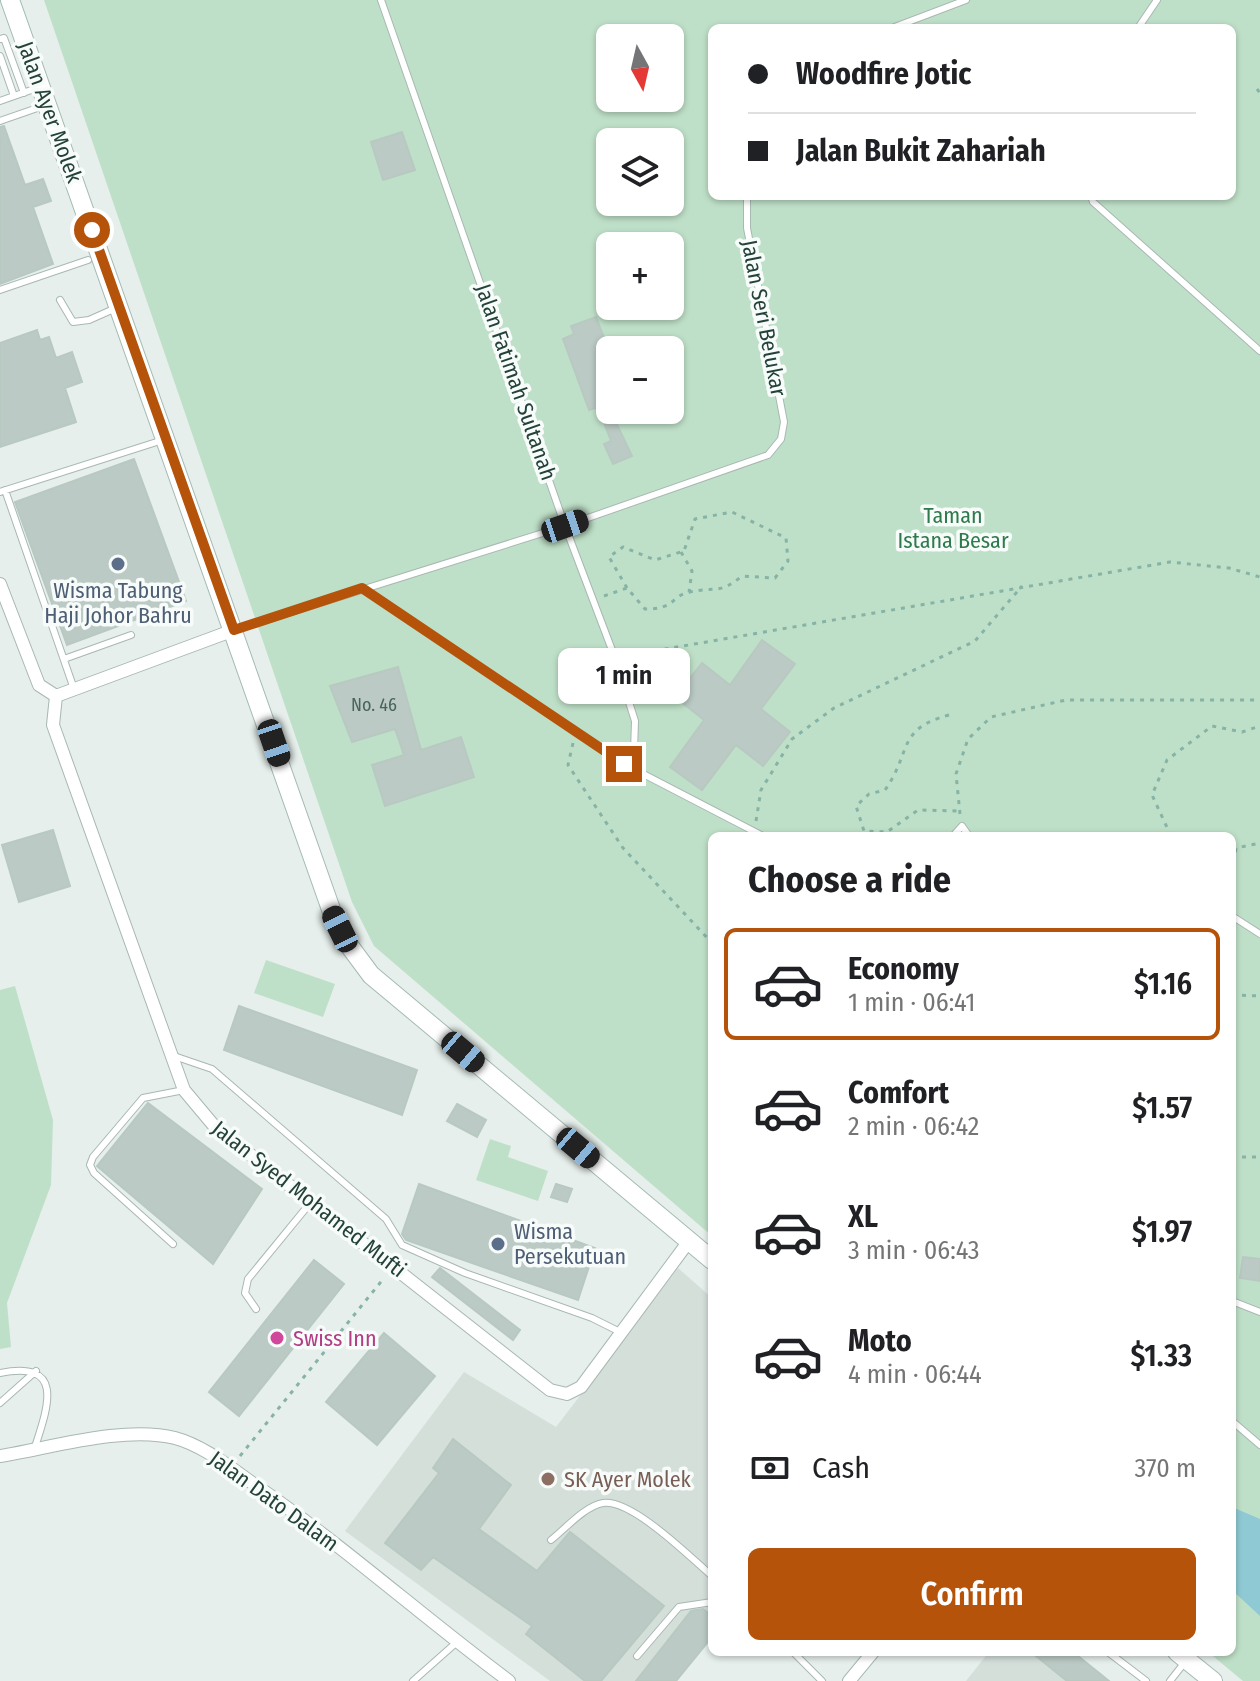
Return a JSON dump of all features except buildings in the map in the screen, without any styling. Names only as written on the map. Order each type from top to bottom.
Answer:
[{"type":"main road","name":"Jalan Ayer Molek","points":[[10,0],[32,90],[47,105],[333,915],[355,954],[382,985],[708,1257]]},
{"type":"main road","points":[[1182,1656],[1213,1681]]},
{"type":"street","points":[[0,584],[39,685],[56,696],[234,630]]},
{"type":"street","name":"Jalan Syed Mohamed Mufti","points":[[56,696],[53,725],[170,1054],[184,1090],[215,1127],[550,1390],[567,1394],[581,1387],[689,1241]]},
{"type":"street","name":"Jalan Dato Dalam","points":[[0,1456],[149,1434],[176,1438],[230,1468],[302,1517],[509,1681]]},
{"type":"street","points":[[849,1681],[870,1656]]},
{"type":"lane","name":"Jalan Fatimah Sultanah","points":[[381,0],[543,454],[565,526],[615,658],[635,721],[634,751],[624,764]]},
{"type":"lane","points":[[903,24],[966,0]]},
{"type":"lane","points":[[1141,24],[1157,0]]},
{"type":"lane","points":[[0,39],[4,38],[32,90],[0,101]]},
{"type":"lane","points":[[0,56],[14,96]]},
{"type":"lane","points":[[0,121],[47,105]]},
{"type":"lane","name":"Jalan Seri Belukar","points":[[565,526],[768,455],[781,439],[784,422],[747,228],[747,200]]},
{"type":"lane","points":[[1092,200],[1260,351]]},
{"type":"lane","points":[[0,290],[88,260]]},
{"type":"lane","points":[[60,300],[73,322],[89,320],[119,306]]},
{"type":"lane","points":[[74,689],[3,491],[166,439]]},
{"type":"lane","points":[[234,630],[565,526]]},
{"type":"lane","points":[[362,588],[624,764],[752,832]]},
{"type":"lane","points":[[64,659],[131,635]]},
{"type":"lane","points":[[957,832],[962,826],[966,832]]},
{"type":"lane","points":[[1236,919],[1260,934]]},
{"type":"lane","points":[[170,1054],[212,1069],[386,1219],[402,1245],[465,1273],[592,1318],[622,1333]]},
{"type":"lane","points":[[173,1244],[94,1173],[90,1165],[93,1157],[143,1098],[184,1090]]},
{"type":"lane","points":[[256,1309],[245,1293],[248,1279],[311,1202]]},
{"type":"lane","points":[[1236,1303],[1260,1312]]},
{"type":"lane","points":[[0,1373],[23,1369],[36,1371],[43,1378],[46,1413],[33,1451]]},
{"type":"lane","points":[[0,1403],[36,1371]]},
{"type":"lane","points":[[1236,1424],[1260,1445]]},
{"type":"lane","points":[[551,1540],[601,1503],[615,1503],[645,1521],[708,1573]]},
{"type":"lane","points":[[637,1656],[679,1607],[708,1603]]},
{"type":"lane","points":[[413,1681],[457,1642]]},
{"type":"lane","points":[[797,1656],[822,1681]]},
{"type":"lane","points":[[1113,1656],[1146,1681]]},
{"type":"lane","points":[[1170,1681],[1182,1656]]},
{"type":"path","points":[[732,512],[786,538],[788,561],[775,578],[742,576],[725,591],[689,592],[666,609],[645,609],[627,588],[609,557],[623,547],[655,560],[681,552],[695,519],[732,512]]},
{"type":"path","points":[[681,552],[692,571],[689,592]]},
{"type":"path","points":[[615,658],[1170,562],[1229,568],[1260,577]]},
{"type":"path","points":[[754,832],[761,790],[792,739],[834,708],[975,641],[1022,586]]},
{"type":"path","points":[[593,600],[627,588]]},
{"type":"path","points":[[962,826],[956,774],[968,739],[991,717],[1066,700],[1260,700]]},
{"type":"path","points":[[949,715],[925,721],[908,737],[900,769],[885,790],[869,794],[856,806],[864,831],[887,832],[918,810],[960,811]]},
{"type":"path","points":[[1169,832],[1152,795],[1167,760],[1212,726],[1242,732],[1260,726]]},
{"type":"path","points":[[576,732],[568,765],[623,848],[708,939]]},
{"type":"path","points":[[1236,848],[1260,843]]},
{"type":"path","points":[[1236,995],[1260,996]]},
{"type":"path","points":[[1236,1157],[1260,1157]]},
{"type":"path","points":[[230,1468],[393,1266]]},
{"type":"shaded area","name":"SK Ayer Molek","points":[[678,1268],[708,1294],[708,1640],[675,1681],[550,1681],[345,1531],[464,1372],[556,1427]]},
{"type":"shaded area","points":[[986,1656],[1036,1656],[1068,1681],[966,1681]]},
{"type":"green space","name":"Taman Istana Besar","points":[[44,0],[1260,0],[1260,1681],[1243,1681],[1213,1656],[1236,1656],[1236,832],[708,832],[708,1233],[374,946],[352,902]]},
{"type":"green space","points":[[266,960],[335,984],[323,1017],[254,993]]},
{"type":"green space","points":[[15,986],[53,1120],[51,1185],[7,1303],[11,1347],[0,1349],[0,990]]},
{"type":"green space","points":[[490,1139],[511,1146],[508,1157],[548,1171],[538,1201],[476,1180]]},
{"type":"water","points":[[1236,1509],[1260,1519],[1260,1616],[1236,1594]]},
{"type":"place","name":"Wisma Tabung Haji Johor Bahru","points":[[118,564]]},
{"type":"place","name":"Wisma Persekutuan","points":[[498,1244]]},
{"type":"place","name":"Swiss Inn","points":[[277,1338]]},
{"type":"place","name":"SK Ayer Molek","points":[[548,1479]]},
{"type":"route","points":[[92,230],[234,630],[362,588],[624,764]]}]
